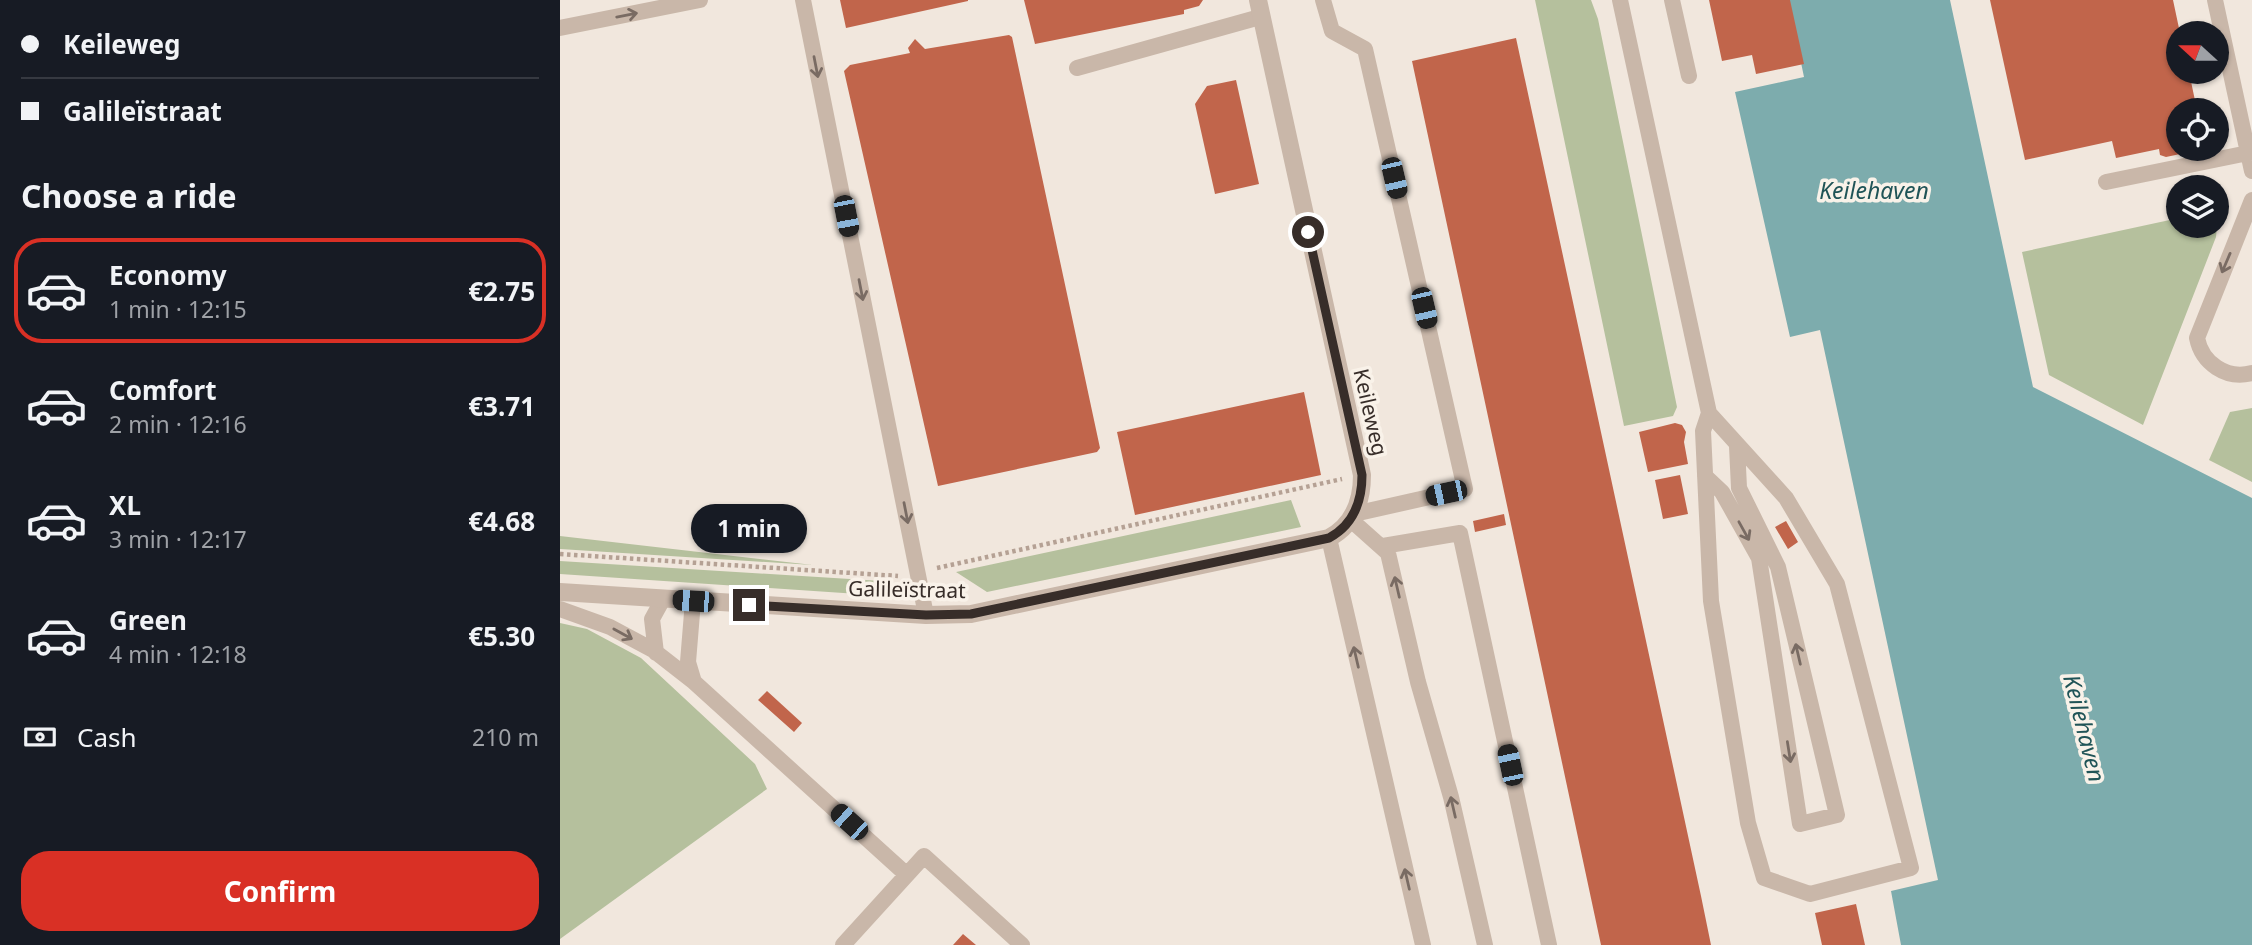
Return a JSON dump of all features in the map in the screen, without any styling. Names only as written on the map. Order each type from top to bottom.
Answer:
[{"type":"street","name":"Keileweg","points":[[1259,8],[1362,475],[1362,488],[1353,517]]},
{"type":"street","points":[[1329,538],[1342,531],[1353,517]]},
{"type":"street","name":"Galileïstraat","points":[[560,592],[926,615],[971,614],[1329,538]]},
{"type":"lane","points":[[560,28],[700,0]]},
{"type":"lane","points":[[803,0],[926,615]]},
{"type":"lane","points":[[1323,0],[1332,30],[1365,49],[1465,489],[1353,517]]},
{"type":"lane","points":[[1620,0],[1709,413],[1786,498],[1837,584],[1911,868],[1810,894],[1764,878],[1748,823],[1712,601],[1703,431],[1709,413]]},
{"type":"lane","points":[[1672,0],[1689,76]]},
{"type":"lane","points":[[2216,0],[2252,171]]},
{"type":"lane","points":[[1077,68],[1259,8]]},
{"type":"lane","points":[[2106,182],[2248,153]]},
{"type":"lane","points":[[2252,200],[2197,338],[2203,357],[2211,364],[2233,374],[2252,373]]},
{"type":"lane","points":[[1705,475],[1722,492],[1759,558],[1800,824],[1837,815],[1778,567],[1739,488],[1737,446]]},
{"type":"lane","points":[[1353,517],[1383,547],[1393,569],[1418,682],[1451,797],[1485,945]]},
{"type":"lane","points":[[1383,547],[1460,533],[1549,945]]},
{"type":"lane","points":[[1329,538],[1423,945]]},
{"type":"lane","points":[[656,653],[652,619],[663,599]]},
{"type":"lane","points":[[693,601],[688,662],[694,682]]},
{"type":"lane","points":[[560,609],[610,626],[656,653],[694,682],[907,875]]},
{"type":"lane","points":[[843,945],[924,856],[1022,945]]},
{"type":"path","points":[[923,571],[1362,475]]},
{"type":"path","points":[[560,554],[885,576],[910,574]]},
{"type":"green space","points":[[1535,0],[1591,0],[1598,19],[1677,407],[1673,416],[1624,426]]},
{"type":"green space","points":[[2166,221],[2166,238],[2216,238],[2143,425],[2049,375],[2022,252]]},
{"type":"green space","points":[[2252,408],[2252,482],[2209,460],[2230,412]]},
{"type":"green space","points":[[1291,500],[1301,527],[987,592],[956,572]]},
{"type":"green space","points":[[560,536],[813,565],[560,549]]},
{"type":"green space","points":[[560,561],[882,581],[873,595],[560,574]]},
{"type":"green space","points":[[560,623],[587,629],[641,658],[755,764],[767,789],[560,939]]},
{"type":"water","name":"Keilehaven","points":[[1788,0],[1950,0],[2033,387],[2252,498],[2252,945],[1901,945],[1891,891],[1938,880],[1820,330],[1790,337],[1735,92],[1804,77]]},
{"type":"building","points":[[840,0],[968,0],[968,1],[846,28]]},
{"type":"building","points":[[1024,0],[1203,0],[1199,6],[1184,10],[1184,14],[1035,44]]},
{"type":"building","points":[[1709,0],[1790,0],[1804,64],[1756,74],[1752,55],[1722,61]]},
{"type":"building","points":[[1990,0],[2173,0],[2177,21],[2166,21],[2166,84],[2192,84],[2194,98],[2166,98],[2166,157],[2160,155],[2159,149],[2116,158],[2112,141],[2025,160]]},
{"type":"building","points":[[1009,35],[1012,37],[1100,448],[1097,452],[938,486],[844,71],[850,65],[910,53],[908,48],[915,39],[925,49]]},
{"type":"building","points":[[1516,38],[1711,945],[1601,945],[1412,61]]},
{"type":"building","points":[[1236,80],[1259,184],[1215,194],[1195,104],[1207,86]]},
{"type":"building","points":[[1304,392],[1321,475],[1135,515],[1117,432]]},
{"type":"building","points":[[1675,423],[1682,425],[1686,432],[1684,442],[1688,464],[1648,472],[1639,432]]},
{"type":"building","points":[[1680,475],[1688,514],[1663,519],[1655,480]]},
{"type":"building","points":[[1504,514],[1506,525],[1475,532],[1473,521]]},
{"type":"building","points":[[1786,521],[1798,542],[1788,549],[1775,527]]},
{"type":"building","points":[[767,691],[802,723],[794,732],[758,700]]},
{"type":"building","points":[[1856,904],[1865,945],[1822,945],[1815,913]]},
{"type":"building","points":[[963,934],[976,945],[953,945]]},
{"type":"route","points":[[749,605],[926,615],[971,614],[1329,538],[1342,531],[1350,524],[1354,514],[1362,488],[1362,475],[1308,232]]}]
